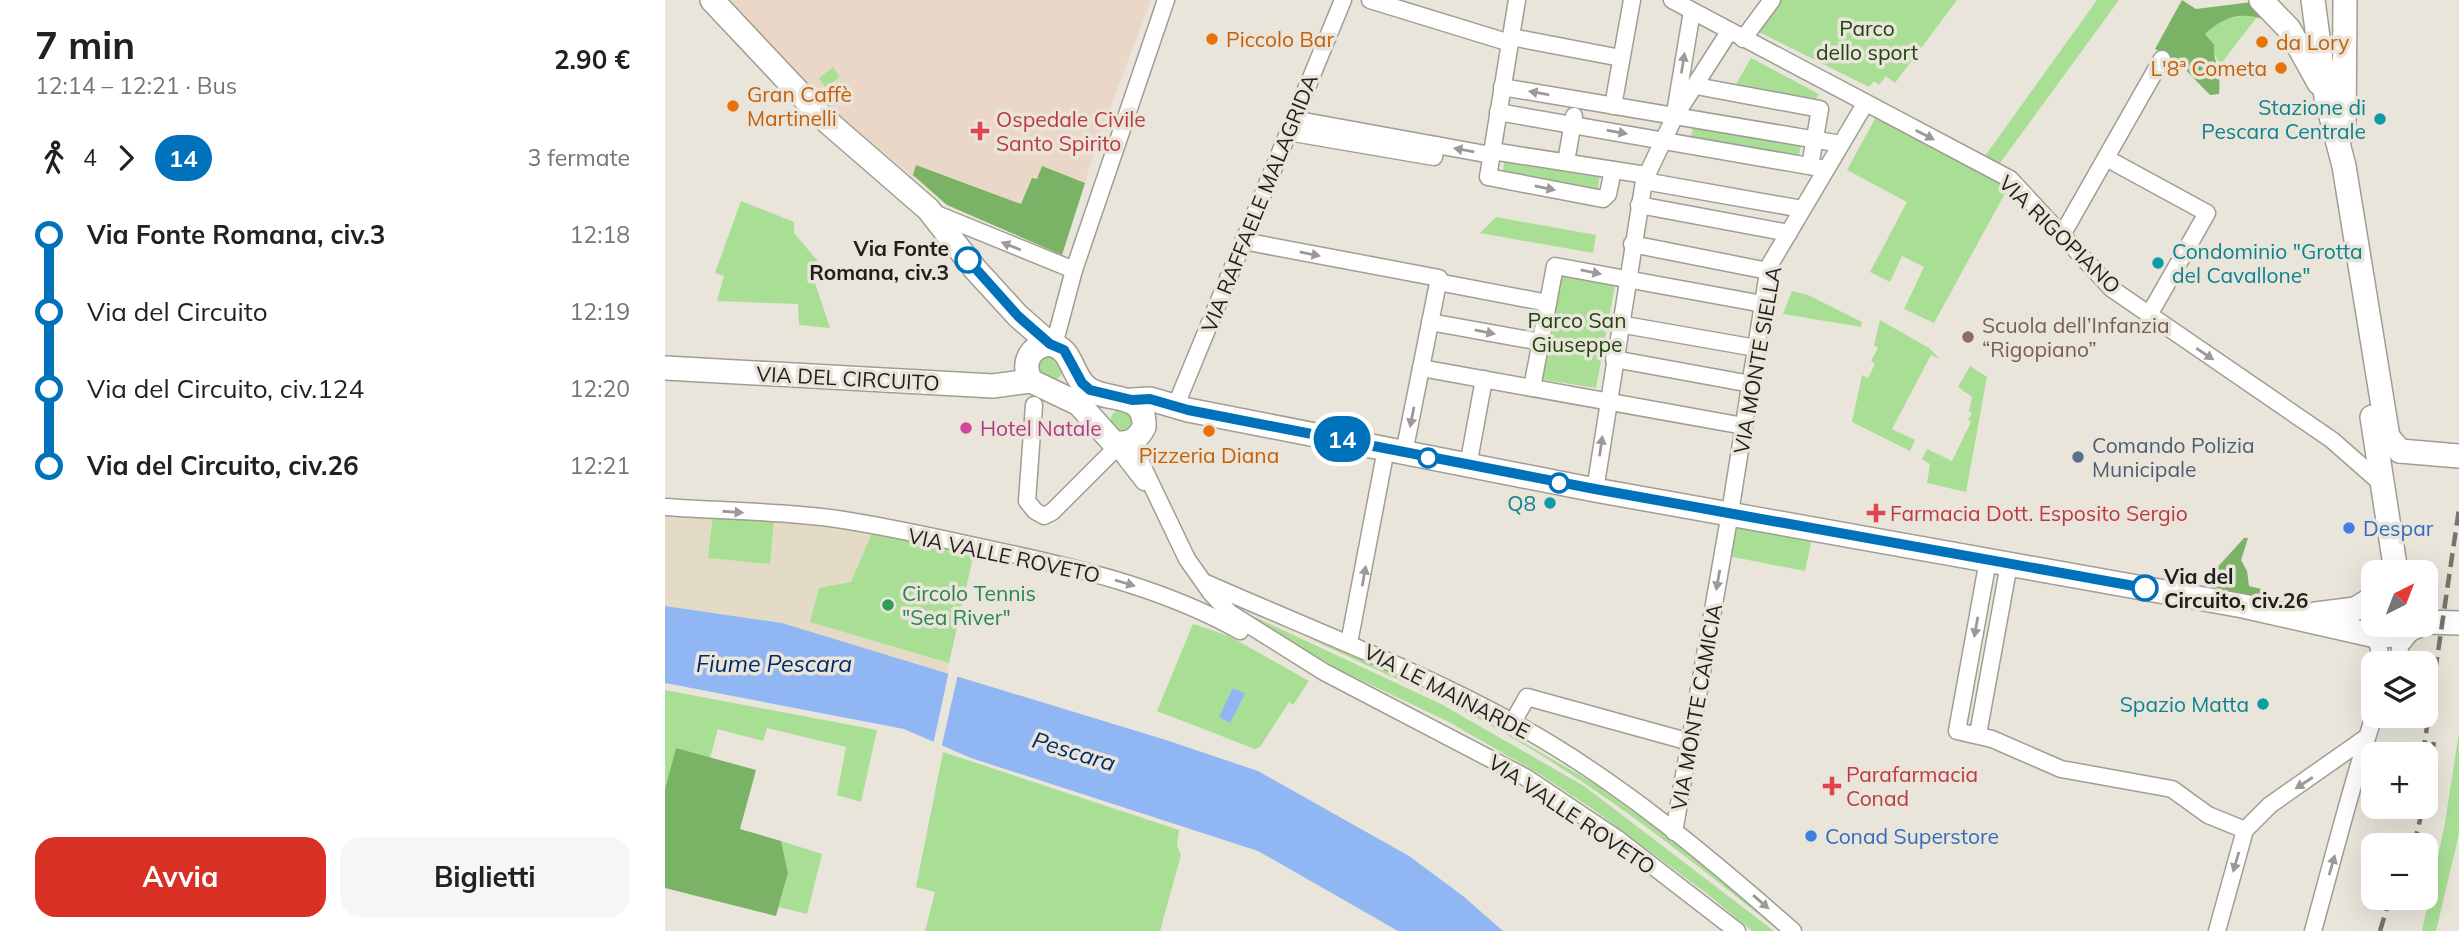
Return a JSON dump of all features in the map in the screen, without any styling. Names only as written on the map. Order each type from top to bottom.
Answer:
[{"type":"main road","points":[[695,0],[814,127],[956,246]]},
{"type":"main road","points":[[712,0],[822,117],[928,209],[956,246],[1018,316],[1052,345],[1064,350],[1071,365],[1090,390],[1132,400],[1150,399],[1182,408],[1468,466],[2361,627]]},
{"type":"main road","points":[[2262,0],[2294,19],[2315,24],[2335,26],[2345,9]]},
{"type":"main road","points":[[2262,0],[2293,36],[2326,97]]},
{"type":"main road","points":[[2313,0],[2326,97],[2344,166],[2388,437],[2400,451],[2459,456]]},
{"type":"main road","points":[[2344,166],[2345,9]]},
{"type":"main road","points":[[2320,52],[2324,41],[2333,38],[2341,42],[2344,51]]},
{"type":"main road","points":[[1018,316],[1034,383]]},
{"type":"main road","points":[[2368,316],[2372,424],[2385,488],[2392,560]]},
{"type":"main road","points":[[1034,383],[1036,348],[1052,345]]},
{"type":"main road","points":[[1034,383],[1064,384],[1071,365]]},
{"type":"main road","name":"VIA DEL CIRCUITO","points":[[665,368],[993,386],[1034,383]]},
{"type":"main road","points":[[1034,383],[1079,404],[1127,439]]},
{"type":"main road","points":[[1127,439],[1144,415],[1132,400]]},
{"type":"main road","points":[[1127,439],[1182,408]]},
{"type":"main road","points":[[2385,488],[2390,469],[2400,451]]},
{"type":"main road","points":[[2292,615],[2342,612],[2361,603]]},
{"type":"main road","points":[[2438,625],[2459,623]]},
{"type":"street","points":[[1052,345],[1074,270],[1166,0]]},
{"type":"street","name":"VIA RAFFAELE MALAGRIDA","points":[[1182,408],[1243,241],[1343,0]]},
{"type":"street","points":[[1370,0],[1511,40],[1621,58]]},
{"type":"street","points":[[1517,0],[1488,177],[1603,200],[1608,194],[1613,170]]},
{"type":"street","points":[[1613,106],[1632,0]]},
{"type":"street","name":"VIA RIGOPIANO","points":[[1672,0],[2010,179],[2112,289],[2332,440],[2385,488]]},
{"type":"street","points":[[1595,489],[1613,359],[1645,178],[1675,116],[1696,86],[1736,35],[1772,0]]},
{"type":"street","points":[[1675,116],[1692,11]]},
{"type":"street","points":[[2062,235],[2162,59]]},
{"type":"street","points":[[1502,86],[1841,144]]},
{"type":"street","points":[[1497,111],[1818,168],[1814,140],[1820,109],[1696,86]]},
{"type":"street","points":[[1566,162],[1576,100]]},
{"type":"street","name":"VIA MONTE SIELLA","points":[[1730,513],[1768,271],[1802,209],[1818,168],[1841,144],[1865,104]]},
{"type":"street","points":[[1291,126],[1566,162],[1802,209]]},
{"type":"street","points":[[2106,158],[2207,213],[2149,315]]},
{"type":"street","points":[[1639,205],[1789,233]]},
{"type":"street","points":[[928,209],[950,222],[1074,270]]},
{"type":"street","points":[[1243,241],[1548,303]]},
{"type":"street","points":[[1632,244],[1768,271]]},
{"type":"street","points":[[1532,388],[1555,266],[1763,304]]},
{"type":"street","points":[[1349,643],[1395,451],[1421,368],[1438,280]]},
{"type":"street","points":[[1430,322],[1541,342]]},
{"type":"street","points":[[1619,324],[1756,348]]},
{"type":"street","points":[[1613,359],[1751,384]]},
{"type":"street","points":[[1421,368],[1744,426]]},
{"type":"street","points":[[1468,466],[1483,379]]},
{"type":"street","points":[[1034,383],[1027,500],[1035,511],[1044,516],[1052,512],[1127,439],[1187,559],[1207,588]]},
{"type":"street","name":"VIA VALLE ROVETO","points":[[665,507],[830,518],[1062,565],[1179,600],[1308,668],[1324,672]]},
{"type":"street","name":"VIA MONTE CAMICIA","points":[[1730,513],[1674,832],[1793,931]]},
{"type":"street","points":[[1999,562],[1957,731],[1978,734],[2061,769],[2172,789],[2208,815],[2245,830]]},
{"type":"street","points":[[1978,734],[1999,562]]},
{"type":"street","name":"VIA LE MAINARDE","points":[[1207,588],[1349,643],[1513,722],[1576,762],[1674,832]]},
{"type":"street","name":"VIA VALLE ROVETO","points":[[1207,588],[1237,618],[1324,672],[1525,777],[1619,840],[1737,931]]},
{"type":"street","points":[[1513,722],[1527,697],[1690,742]]},
{"type":"street","points":[[2313,931],[2369,728]]},
{"type":"street","points":[[2217,931],[2245,830],[2270,805],[2338,760],[2364,739]]},
{"type":"street","points":[[2338,760],[2351,760],[2359,770]]},
{"type":"shaded area","name":"Ospedale Civile Santo Spirito","points":[[725,0],[1151,0],[1099,138],[1062,255],[947,205],[820,100]]},
{"type":"shaded area","points":[[665,511],[713,515],[708,558],[770,564],[774,520],[872,533],[851,582],[810,622],[949,663],[946,674],[782,623],[665,606]]},
{"type":"green space","name":"Parco dello sport","points":[[1782,0],[1957,0],[1895,83],[1886,76],[1879,85],[1874,81],[1869,87],[1759,32]]},
{"type":"green space","points":[[2097,0],[2119,0],[2000,163],[1985,156]]},
{"type":"green space","points":[[2182,0],[2196,9],[2252,2],[2265,20],[2248,16],[2233,17],[2219,23],[2205,34],[2214,45],[2219,94],[2210,95],[2178,62],[2155,49]]},
{"type":"green space","points":[[2244,15],[2257,17],[2220,65],[2205,34],[2219,21]]},
{"type":"green space","points":[[1751,58],[1819,94],[1814,103],[1735,86]]},
{"type":"green space","points":[[833,67],[840,77],[825,87],[819,78]]},
{"type":"green space","points":[[1876,117],[2008,188],[1934,323],[1904,309],[1924,267],[1902,256],[1890,282],[1870,272],[1907,202],[1847,170]]},
{"type":"green space","points":[[1693,127],[1801,145],[1798,161],[1690,143]]},
{"type":"green space","points":[[1505,157],[1600,174],[1597,194],[1502,177]]},
{"type":"green space","points":[[916,165],[1021,204],[1032,178],[1037,179],[1042,166],[1085,183],[1062,255],[947,205],[913,175]]},
{"type":"green space","points":[[741,201],[794,222],[794,233],[826,271],[815,283],[830,328],[799,325],[798,304],[717,301],[724,276],[715,273]]},
{"type":"green space","points":[[1496,217],[1596,235],[1593,253],[1480,233]]},
{"type":"green space","name":"Parco San Giuseppe","points":[[1559,273],[1615,285],[1596,388],[1539,379]]},
{"type":"green space","points":[[1792,291],[1808,295],[1862,322],[1861,327],[1783,314]]},
{"type":"green space","points":[[1880,320],[1929,348],[1940,359],[1931,355],[1892,429],[1915,440],[1910,451],[1852,422],[1862,375],[1868,378],[1875,364],[1871,361],[1878,348],[1874,345]]},
{"type":"green space","points":[[1052,351],[1064,372],[1053,383],[1043,382],[1034,360]]},
{"type":"green space","points":[[1970,366],[1987,377],[1966,492],[1927,483],[1930,464],[1922,459],[1927,449],[1952,461],[1971,422],[1968,420],[1972,413],[1969,411],[1972,397],[1958,387]]},
{"type":"green space","points":[[1122,409],[1130,412],[1133,420],[1130,428],[1122,431],[1114,428],[1111,420],[1114,412]]},
{"type":"green space","points":[[713,515],[774,520],[770,564],[708,558]]},
{"type":"green space","points":[[1734,522],[1812,538],[1805,571],[1728,556]]},
{"type":"green space","name":"Circolo Tennis \"Sea River\"","points":[[872,533],[974,553],[949,663],[810,622],[819,588],[851,582]]},
{"type":"green space","points":[[2244,538],[2248,538],[2241,560],[2247,571],[2249,586],[2265,590],[2267,596],[2263,600],[2208,586],[2214,571]]},
{"type":"green space","points":[[1225,603],[1441,704],[1584,786],[1774,931],[1752,931],[1705,892],[1591,808],[1536,772],[1447,721],[1342,671]]},
{"type":"green space","points":[[1270,616],[1419,684],[1419,688],[1441,699],[1319,643]]},
{"type":"green space","points":[[1193,624],[1229,636],[1309,681],[1293,705],[1289,702],[1260,747],[1255,749],[1157,711]]},
{"type":"green space","points":[[665,690],[877,730],[861,802],[837,795],[846,747],[767,728],[763,741],[718,729],[710,758],[676,748],[665,789]]},
{"type":"green space","points":[[1461,706],[1595,784],[1689,852],[1788,931],[1779,931],[1656,834],[1571,775],[1528,747],[1457,708]]},
{"type":"green space","points":[[2459,732],[2459,834],[2436,931],[2422,931],[2426,910],[2438,910],[2438,856]]},
{"type":"green space","points":[[676,748],[756,770],[740,829],[781,841],[788,873],[776,916],[665,888],[665,789]]},
{"type":"green space","points":[[943,752],[1179,830],[1177,846],[1181,855],[1160,931],[925,931],[935,892],[916,887]]},
{"type":"green space","points":[[781,841],[822,854],[807,914],[779,907],[788,873]]},
{"type":"water","name":"Fiume Pescara","points":[[665,606],[782,623],[1166,740],[1258,771],[1409,856],[1463,896],[1503,931],[1398,931],[1258,851],[971,758],[904,729],[665,683]]},
{"type":"water","points":[[1233,688],[1245,694],[1230,723],[1219,717]]},
{"type":"pier","points":[[949,671],[958,674],[941,749],[933,745]]},
{"type":"railway","points":[[2425,742],[2459,509]]},
{"type":"railway","points":[[2417,833],[2420,819]]},
{"type":"railway","points":[[2380,931],[2386,910]]},
{"type":"bus line","name":"14","points":[[968,260],[1018,316],[1050,344],[1060,347],[1068,354],[1082,383],[1101,395],[1132,400],[1150,399],[1188,410],[1364,443],[1432,459],[2145,588]]},
{"type":"place","name":"Piccolo Bar","points":[[1212,39]]},
{"type":"place","name":"da Lory","points":[[2262,42]]},
{"type":"place","name":"L'8ª Cometa","points":[[2281,68]]},
{"type":"place","name":"Gran Caffè Martinelli","points":[[733,106]]},
{"type":"place","name":"Stazione di Pescara Centrale","points":[[2380,119]]},
{"type":"place","name":"Ospedale Civile Santo Spirito","points":[[980,131]]},
{"type":"place","name":"Via Fonte Romana, civ.3","points":[[968,260]]},
{"type":"place","name":"Condominio \"Grotta del Cavallone\"","points":[[2158,263]]},
{"type":"place","name":"Scuola dell’Infanzia “Rigopiano”","points":[[1968,337]]},
{"type":"place","name":"Hotel Natale","points":[[966,428]]},
{"type":"place","name":"Pizzeria Diana","points":[[1209,431]]},
{"type":"place","name":"Comando Polizia Municipale","points":[[2078,457]]},
{"type":"place","name":"Q8","points":[[1550,503]]},
{"type":"place","name":"Farmacia Dott. Esposito Sergio","points":[[1876,513]]},
{"type":"place","name":"Despar","points":[[2349,528]]},
{"type":"place","name":"Via del Circuito, civ.26","points":[[2145,588]]},
{"type":"place","name":"Circolo Tennis \"Sea River\"","points":[[888,605]]},
{"type":"place","name":"Spazio Matta","points":[[2263,704]]},
{"type":"place","name":"Parafarmacia Conad","points":[[1832,786]]},
{"type":"place","name":"Conad Superstore","points":[[1811,836]]},
{"type":"water label","name":"Pescara","points":[[1074,751]]}]
